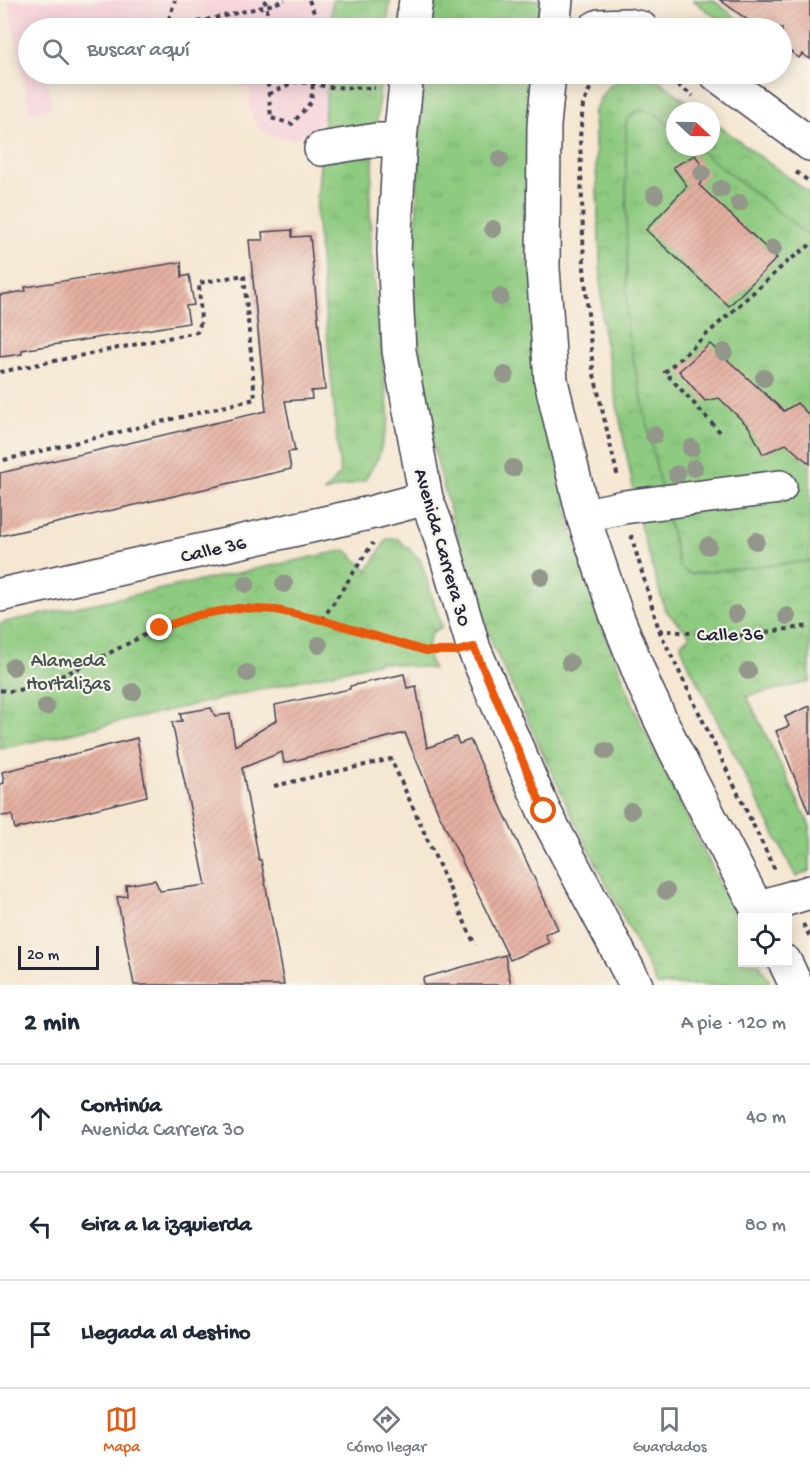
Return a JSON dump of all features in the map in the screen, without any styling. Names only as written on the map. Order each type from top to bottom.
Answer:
[{"type":"main road","points":[[413,18],[416,0]]},
{"type":"main road","points":[[554,18],[556,0]]},
{"type":"main road","points":[[620,0],[643,18]]},
{"type":"main road","name":"Avenida Carrera 30","points":[[407,84],[400,140],[394,250],[399,351],[426,498],[440,535],[474,647],[544,811],[636,985]]},
{"type":"main road","points":[[549,84],[544,125],[543,268],[551,381],[584,519],[616,614],[645,687],[676,752],[760,913],[810,892]]},
{"type":"main road","points":[[729,84],[810,144]]},
{"type":"main road","points":[[321,149],[376,140],[400,140]]},
{"type":"main road","points":[[584,519],[600,512],[624,507],[780,487]]},
{"type":"main road","name":"Calle 36","points":[[0,595],[374,512],[426,498]]},
{"type":"main road","points":[[787,967],[796,985]]},
{"type":"path","points":[[169,18],[175,0]]},
{"type":"path","points":[[264,0],[267,6],[267,18]]},
{"type":"path","points":[[215,18],[285,0]]},
{"type":"path","points":[[309,0],[316,18]]},
{"type":"path","points":[[268,84],[271,118],[292,124],[311,102],[313,84]]},
{"type":"path","points":[[269,94],[290,84]]},
{"type":"path","points":[[316,84],[327,87],[380,89],[395,84]]},
{"type":"path","points":[[720,432],[665,372],[787,261],[810,245]]},
{"type":"path","points":[[0,372],[197,332],[201,322],[199,283],[244,275],[255,399],[0,461]]},
{"type":"path","points":[[322,620],[374,541],[377,529],[374,512]]},
{"type":"path","points":[[0,690],[18,691],[62,676],[160,628],[198,615],[238,608],[276,610],[322,620],[426,651],[458,651],[474,647]]},
{"type":"path","name":"Calle 36","points":[[650,634],[659,630],[730,637],[810,626]]},
{"type":"path","points":[[274,786],[391,759],[475,945]]},
{"type":"shaded area","points":[[8,0],[332,0],[330,18],[18,18],[18,52]]},
{"type":"shaded area","points":[[24,84],[48,84],[52,108],[30,114]]},
{"type":"shaded area","points":[[227,84],[325,84],[323,119],[311,132],[294,139],[273,136],[257,127],[249,108],[252,88]]},
{"type":"green space","points":[[332,0],[390,0],[388,18],[331,18]]},
{"type":"green space","points":[[434,0],[545,0],[543,18],[432,18]]},
{"type":"green space","points":[[693,0],[713,0],[737,18],[717,18]]},
{"type":"green space","points":[[327,84],[380,84],[370,199],[371,251],[389,419],[378,458],[365,480],[324,492],[340,474],[316,212]]},
{"type":"green space","points":[[424,84],[539,84],[569,522],[605,633],[641,724],[738,920],[738,967],[761,967],[771,985],[657,985],[567,805],[494,648],[460,548],[433,446],[414,309],[419,128]]},
{"type":"green space","points":[[612,84],[663,84],[687,102],[666,102],[666,156],[720,156],[720,127],[810,194],[810,561],[689,574],[679,566],[665,508],[607,354],[603,331],[594,111],[603,94]]},
{"type":"green space","points":[[612,84],[663,84],[687,102],[666,102],[666,122],[656,114],[644,109],[632,114],[626,122],[627,330],[662,493],[635,498],[603,331],[594,111],[603,94]]},
{"type":"green space","points":[[720,127],[810,194],[809,236],[707,156],[720,156]]},
{"type":"green space","points":[[665,508],[679,566],[689,574],[810,561],[810,682],[747,696],[810,826],[810,871],[796,877],[687,661],[681,646],[689,634],[665,610],[637,514]]},
{"type":"green space","name":"Alameda Hortalizas","points":[[387,539],[398,539],[420,559],[442,627],[432,632],[426,651],[433,669],[381,662],[0,749],[0,623],[346,550],[368,570]]},
{"type":"building","points":[[720,0],[810,0],[810,59],[802,54],[799,58],[792,53],[792,18],[745,18]]},
{"type":"building","points":[[696,156],[708,174],[699,185],[777,258],[729,306],[646,230],[687,186],[673,167]]},
{"type":"building","points":[[292,230],[292,237],[310,236],[325,390],[311,391],[312,399],[285,401],[295,451],[288,452],[291,469],[0,536],[0,473],[266,411],[249,240],[263,240],[262,232]]},
{"type":"building","points":[[181,262],[182,277],[189,275],[194,305],[186,306],[189,323],[22,350],[22,354],[0,357],[0,295],[26,291],[25,287]]},
{"type":"building","points":[[710,344],[784,411],[797,403],[810,416],[810,464],[786,444],[763,454],[749,427],[719,398],[705,401],[679,371]]},
{"type":"building","points":[[404,674],[407,688],[416,686],[427,748],[456,737],[459,744],[470,740],[558,929],[545,934],[549,943],[510,960],[439,814],[405,733],[284,763],[282,752],[242,768],[284,985],[134,985],[117,897],[127,896],[126,885],[155,880],[160,891],[206,885],[172,722],[182,721],[180,713],[211,708],[215,716],[230,714],[235,746],[277,720],[275,705],[350,689],[350,686]]},
{"type":"building","points":[[810,706],[809,813],[776,731],[789,726],[785,717]]},
{"type":"building","points":[[137,738],[147,796],[15,829],[12,815],[0,816],[0,784],[4,783],[2,772]]},
{"type":"building","points":[[505,955],[511,985],[424,985],[423,978]]},
{"type":"route","points":[[160,628],[198,615],[238,608],[276,610],[322,620],[426,651],[458,651],[474,647],[544,811]]}]
